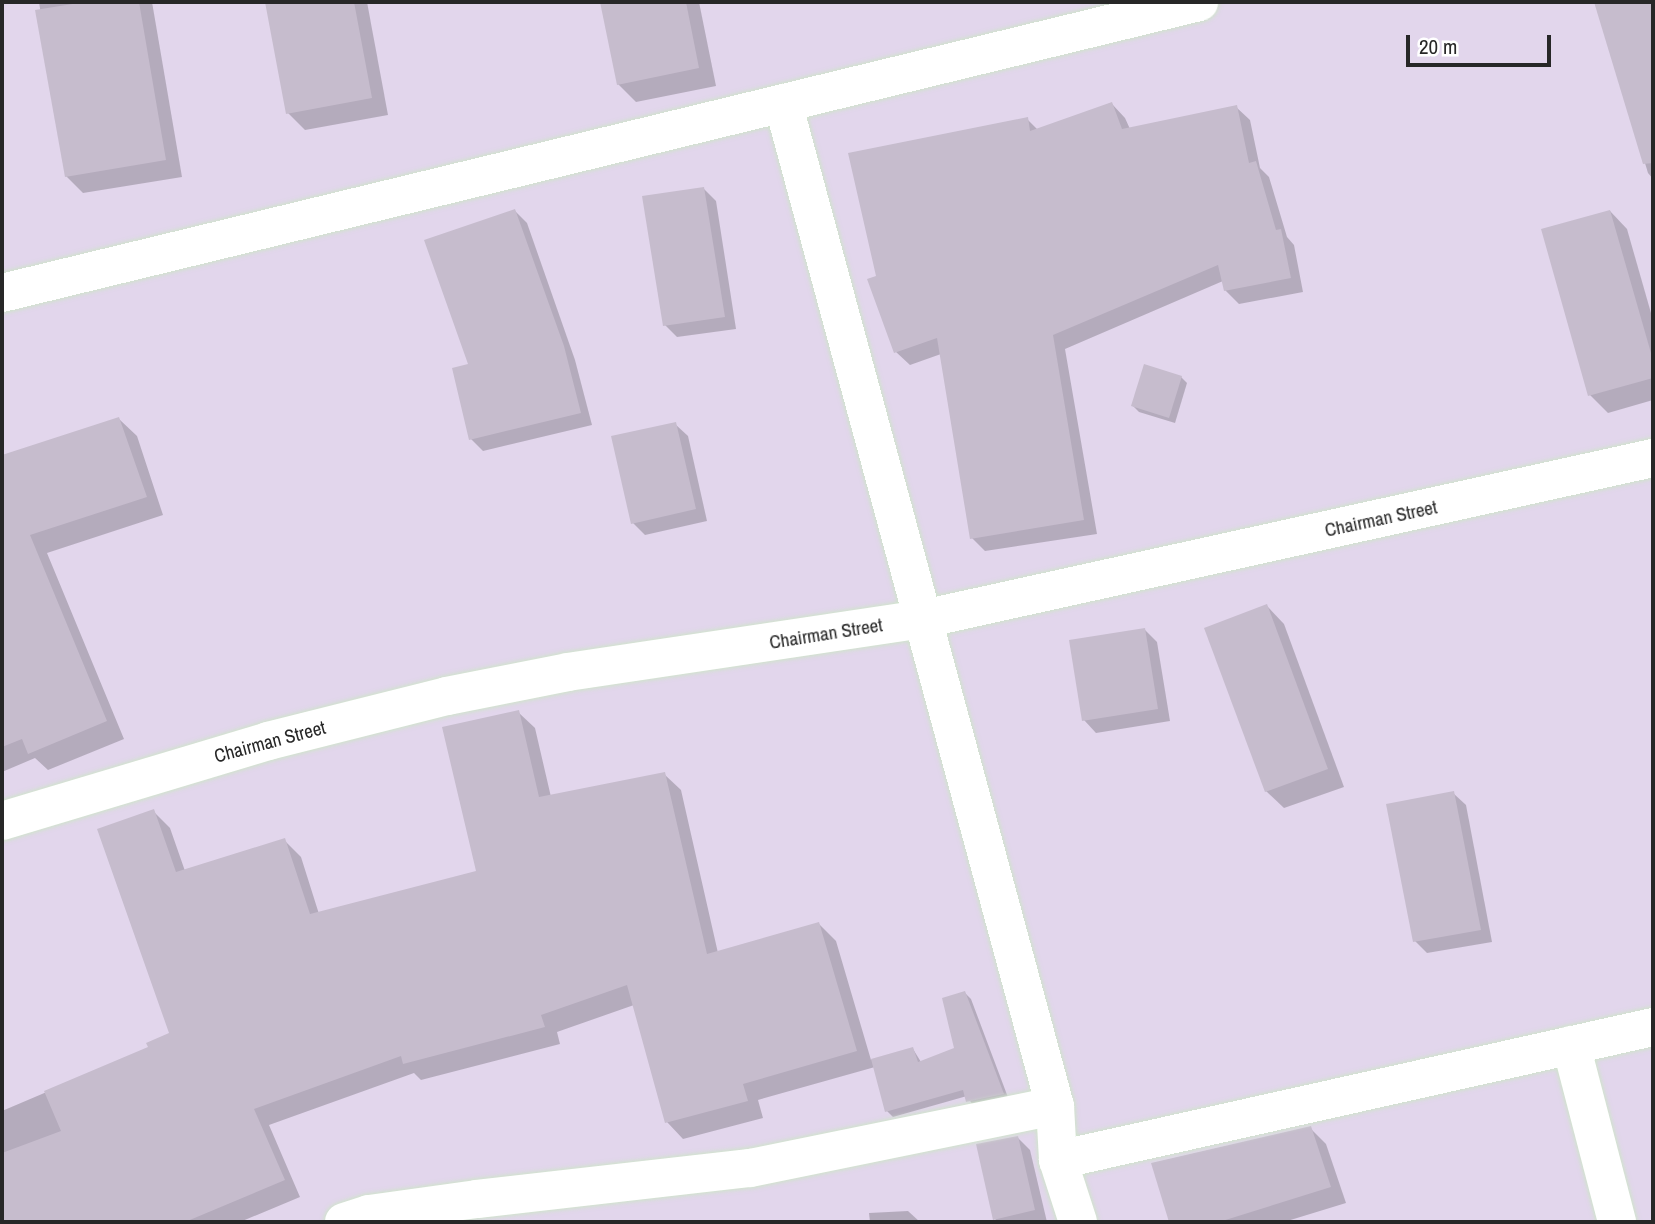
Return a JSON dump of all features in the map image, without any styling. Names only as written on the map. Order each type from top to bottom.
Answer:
[{"type":"street","points":[[2,293],[1176,5]]},
{"type":"street","points":[[783,103],[1055,1106],[1058,1160],[1078,1222]]},
{"type":"street","name":"Chairman Street","points":[[2,821],[268,741],[447,696],[568,673],[923,619],[1653,458]]},
{"type":"street","points":[[1058,1160],[1653,1027]]},
{"type":"street","points":[[1571,1045],[1617,1222]]},
{"type":"street","points":[[344,1222],[369,1214],[477,1199],[750,1168],[1055,1106]]},
{"type":"building","points":[[85,2],[139,2],[166,160],[65,177],[35,10]]},
{"type":"building","points":[[265,2],[354,2],[372,98],[286,114]]},
{"type":"building","points":[[600,2],[686,2],[699,68],[617,85]]},
{"type":"building","points":[[1594,2],[1653,2],[1653,163],[1643,164]]},
{"type":"building","points":[[1112,102],[1122,129],[1237,105],[1249,163],[1256,161],[1276,230],[1281,229],[1291,278],[1224,291],[1218,265],[1053,335],[1084,520],[970,539],[937,338],[894,353],[867,279],[876,276],[848,153],[1028,117],[1030,131]]},
{"type":"building","points":[[704,187],[725,317],[663,326],[642,196]]},
{"type":"building","points":[[515,209],[564,346],[581,413],[469,440],[452,368],[468,364],[424,240]]},
{"type":"building","points":[[1610,210],[1653,360],[1653,378],[1588,396],[1541,229]]},
{"type":"building","points":[[1144,364],[1182,376],[1169,418],[1131,406]]},
{"type":"building","points":[[119,417],[147,497],[30,535],[107,721],[28,754],[22,739],[2,747],[2,455]]},
{"type":"building","points":[[676,422],[696,509],[631,524],[611,436]]},
{"type":"building","points":[[1267,604],[1328,769],[1265,792],[1204,628]]},
{"type":"building","points":[[1145,628],[1158,709],[1082,721],[1069,640]]},
{"type":"building","points":[[519,710],[539,797],[665,772],[707,954],[819,922],[857,1051],[743,1084],[748,1101],[665,1123],[627,985],[541,1015],[545,1027],[403,1064],[401,1056],[254,1109],[285,1180],[185,1222],[2,1222],[2,1153],[61,1131],[44,1091],[148,1047],[146,1043],[169,1033],[97,829],[154,809],[176,872],[285,838],[310,914],[476,871],[442,727]]},
{"type":"building","points":[[1454,791],[1481,930],[1413,942],[1386,804]]},
{"type":"building","points":[[965,991],[1004,1094],[966,1102],[963,1090],[885,1112],[871,1059],[913,1047],[918,1062],[954,1048],[942,998]]},
{"type":"building","points":[[1311,1126],[1331,1187],[1219,1222],[1169,1222],[1151,1163]]},
{"type":"building","points":[[1018,1136],[1035,1210],[993,1220],[976,1144]]}]
